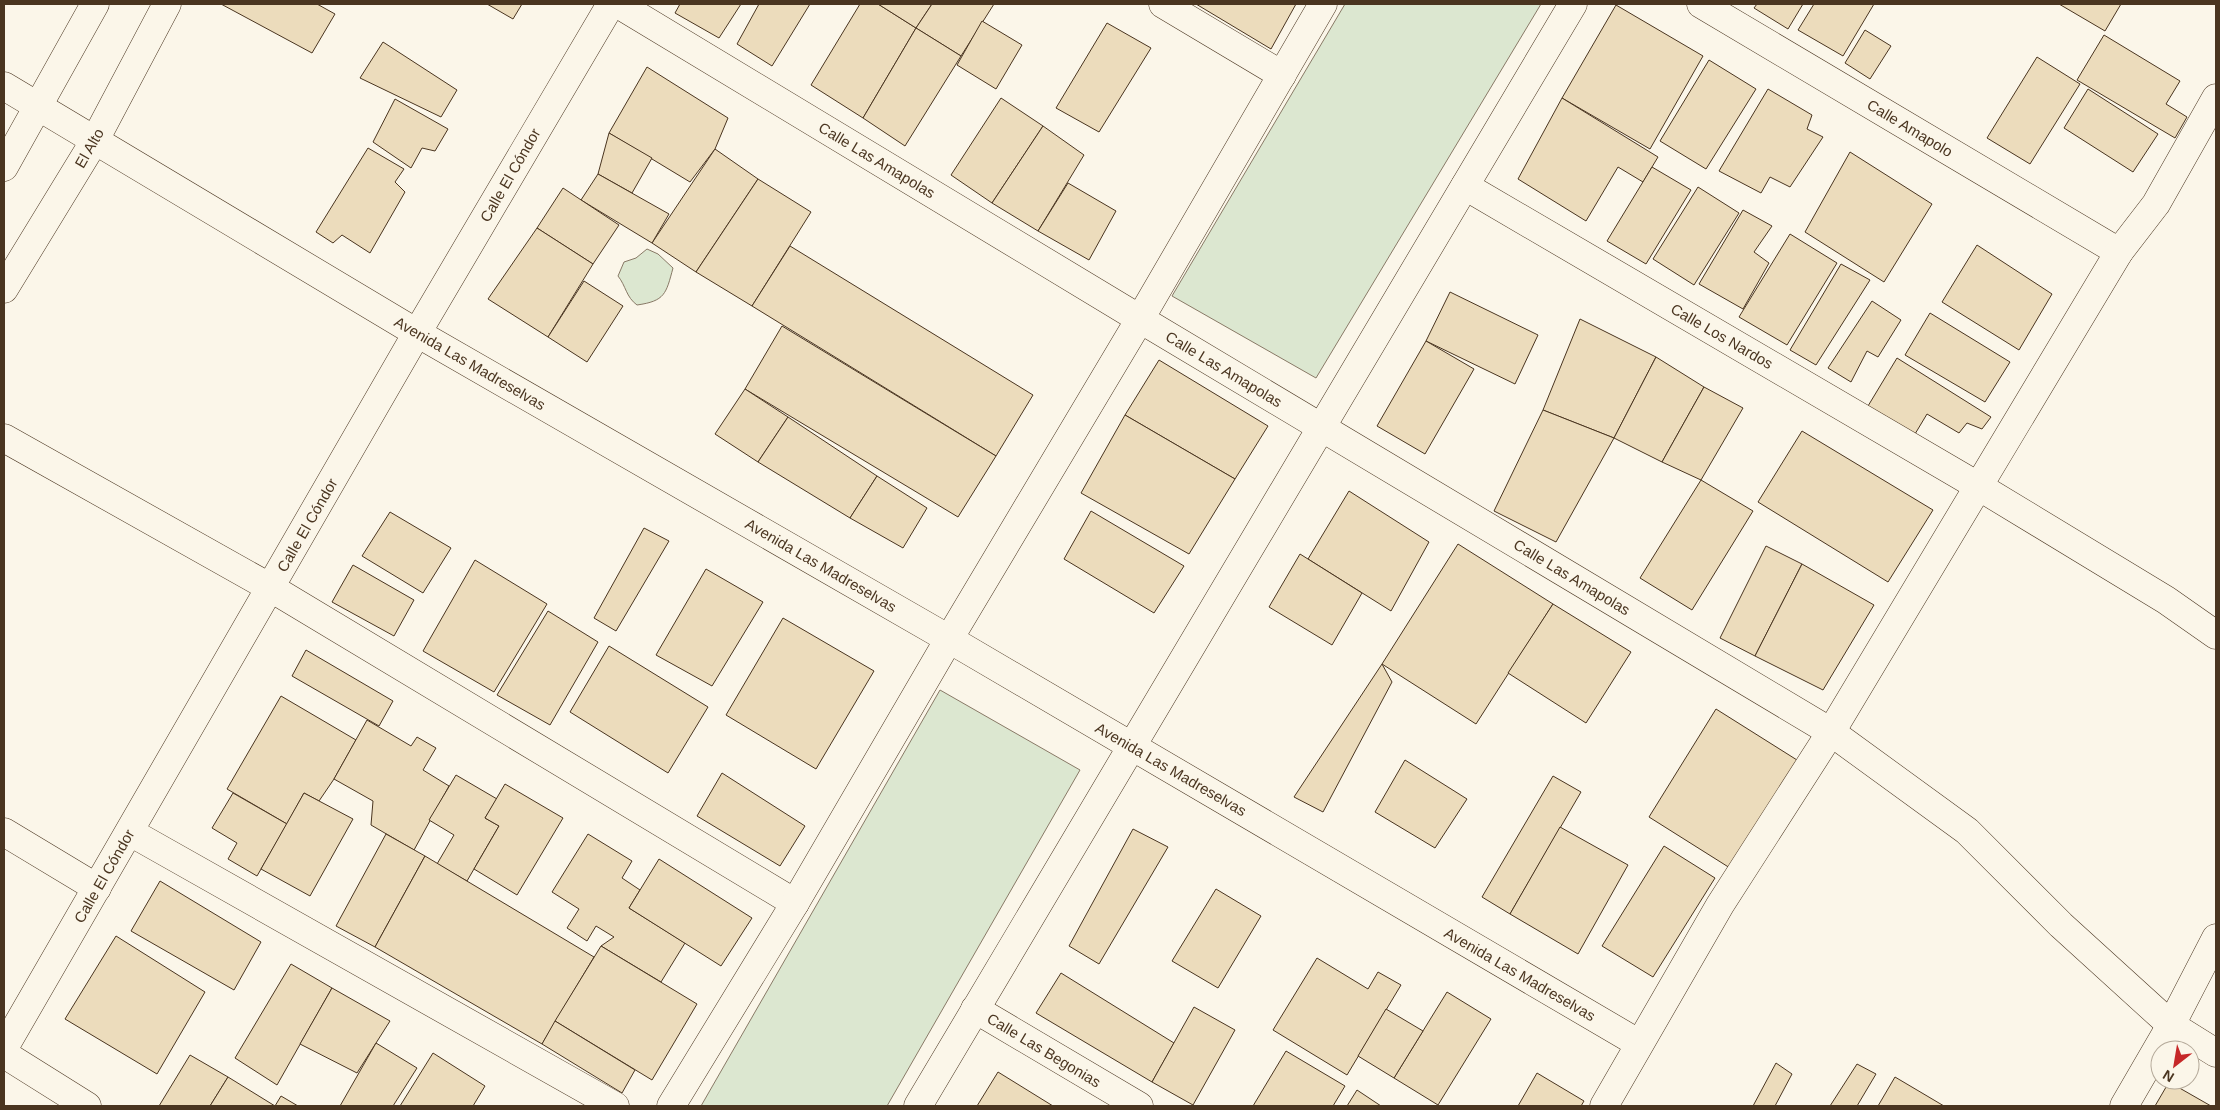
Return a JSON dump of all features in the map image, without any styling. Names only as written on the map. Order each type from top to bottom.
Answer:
[{"type":"street","points":[[4,167],[95,4]]},
{"type":"street","name":"El Alto","points":[[4,288],[95,140],[167,4]]},
{"type":"street","name":"Calle El Cóndor","points":[[4,1048],[417,333],[611,4]]},
{"type":"street","name":"Calle Las Amapolas","points":[[618,4],[1831,732],[1967,830],[2061,926],[2170,1025],[2216,1053]]},
{"type":"street","points":[[1163,4],[1282,75]]},
{"type":"street","points":[[671,1106],[795,904],[948,638],[1140,319],[1323,4]]},
{"type":"street","points":[[918,1106],[1573,4]]},
{"type":"street","name":"Calle Amapolo","points":[[1701,4],[2119,252]]},
{"type":"street","name":"Avenida Las Madreselvas","points":[[4,86],[417,333],[948,638],[1638,1043]]},
{"type":"street","points":[[1604,1106],[1638,1043],[1720,906],[1831,732],[2119,252],[2156,204],[2216,98]]},
{"type":"street","name":"Calle Los Nardos","points":[[1465,186],[1978,486],[2166,600],[2216,635]]},
{"type":"street","points":[[4,438],[271,588],[795,904]]},
{"type":"street","points":[[4,832],[97,888]]},
{"type":"street","points":[[130,832],[615,1106]]},
{"type":"street","points":[[2124,1106],[2216,938]]},
{"type":"street","name":"Calle Las Begonias","points":[[975,1009],[1139,1106]]},
{"type":"street","points":[[4,1054],[87,1106]]},
{"type":"green space","points":[[1345,4],[1541,4],[1316,378],[1172,296]]},
{"type":"green space","points":[[647,249],[658,254],[673,268],[663,295],[653,301],[637,305],[618,276],[624,262],[636,258]]},
{"type":"green space","points":[[940,690],[1080,770],[887,1106],[701,1106]]},
{"type":"building","points":[[221,4],[317,4],[335,14],[312,53]]},
{"type":"building","points":[[487,4],[522,4],[513,19]]},
{"type":"building","points":[[680,4],[741,4],[719,38],[675,13]]},
{"type":"building","points":[[759,4],[810,4],[772,66],[737,44]]},
{"type":"building","points":[[860,4],[878,4],[916,28],[863,118],[811,85]]},
{"type":"building","points":[[878,4],[932,4],[916,28]]},
{"type":"building","points":[[932,4],[994,4],[961,56],[916,28]]},
{"type":"building","points":[[1196,4],[1296,4],[1271,49]]},
{"type":"building","points":[[1757,4],[1803,4],[1788,29],[1754,8]]},
{"type":"building","points":[[1814,4],[1874,4],[1843,56],[1798,30]]},
{"type":"building","points":[[2059,4],[2121,4],[2105,31]]},
{"type":"building","points":[[1616,5],[1703,56],[1650,149],[1562,98]]},
{"type":"building","points":[[982,21],[1022,45],[996,89],[957,65]]},
{"type":"building","points":[[1107,23],[1151,48],[1099,132],[1056,108]]},
{"type":"building","points":[[916,28],[961,56],[905,146],[863,118]]},
{"type":"building","points":[[1865,30],[1891,46],[1870,79],[1845,63]]},
{"type":"building","points":[[2104,35],[2180,81],[2166,104],[2187,117],[2175,138],[2077,80]]},
{"type":"building","points":[[383,42],[457,90],[441,117],[360,78]]},
{"type":"building","points":[[2037,57],[2080,84],[2030,164],[1987,138]]},
{"type":"building","points":[[1709,60],[1756,89],[1706,169],[1660,141]]},
{"type":"building","points":[[647,67],[728,118],[715,149],[690,182],[609,133]]},
{"type":"building","points":[[1768,89],[1812,115],[1807,129],[1823,137],[1790,187],[1770,177],[1761,193],[1719,171]]},
{"type":"building","points":[[2088,89],[2158,134],[2133,172],[2064,128]]},
{"type":"building","points":[[1001,98],[1043,126],[992,203],[951,175]]},
{"type":"building","points":[[1562,98],[1658,157],[1643,182],[1618,167],[1586,221],[1518,179]]},
{"type":"building","points":[[395,99],[448,129],[435,151],[422,148],[411,168],[373,142]]},
{"type":"building","points":[[1043,126],[1084,155],[1038,231],[992,203]]},
{"type":"building","points":[[609,133],[652,158],[632,193],[598,174]]},
{"type":"building","points":[[368,148],[404,169],[395,182],[405,192],[370,253],[342,235],[333,243],[316,232]]},
{"type":"building","points":[[715,149],[758,179],[696,272],[652,243]]},
{"type":"building","points":[[1850,152],[1932,204],[1884,282],[1805,232]]},
{"type":"building","points":[[1652,167],[1691,190],[1646,264],[1607,241]]},
{"type":"building","points":[[598,174],[669,214],[652,243],[581,200]]},
{"type":"building","points":[[758,179],[811,212],[752,306],[696,272]]},
{"type":"building","points":[[1068,183],[1116,211],[1089,260],[1038,231]]},
{"type":"building","points":[[1698,187],[1739,213],[1694,285],[1653,259]]},
{"type":"building","points":[[563,188],[619,225],[593,264],[537,228]]},
{"type":"building","points":[[1743,210],[1772,226],[1754,252],[1769,263],[1743,309],[1699,284]]},
{"type":"building","points":[[537,228],[593,264],[548,337],[488,299]]},
{"type":"building","points":[[1790,234],[1837,263],[1787,345],[1739,317]]},
{"type":"building","points":[[1977,245],[2052,294],[2019,350],[1942,302]]},
{"type":"building","points":[[790,246],[1033,395],[996,456],[752,306]]},
{"type":"building","points":[[1841,264],[1870,280],[1816,365],[1790,350]]},
{"type":"building","points":[[584,281],[623,306],[587,362],[548,337]]},
{"type":"building","points":[[1450,292],[1538,335],[1515,384],[1426,341]]},
{"type":"building","points":[[1872,301],[1901,320],[1878,357],[1867,351],[1851,382],[1828,368]]},
{"type":"building","points":[[1930,313],[2010,362],[1985,402],[1905,355]]},
{"type":"building","points":[[1580,319],[1656,357],[1614,438],[1543,410]]},
{"type":"building","points":[[782,326],[996,456],[958,517],[745,389]]},
{"type":"building","points":[[1426,341],[1474,369],[1425,454],[1377,426]]},
{"type":"building","points":[[1656,357],[1704,387],[1662,462],[1614,438]]},
{"type":"building","points":[[1897,358],[1991,417],[1982,429],[1967,423],[1959,433],[1927,414],[1915,434],[1868,406]]},
{"type":"building","points":[[1159,360],[1268,426],[1235,479],[1125,415]]},
{"type":"building","points":[[1704,387],[1743,408],[1701,480],[1662,462]]},
{"type":"building","points":[[745,389],[788,417],[758,462],[715,434]]},
{"type":"building","points":[[1543,410],[1614,438],[1556,542],[1494,511]]},
{"type":"building","points":[[1125,415],[1235,479],[1189,554],[1081,493]]},
{"type":"building","points":[[788,417],[877,476],[850,518],[758,462]]},
{"type":"building","points":[[1802,431],[1933,510],[1888,582],[1758,502]]},
{"type":"building","points":[[877,476],[927,508],[903,548],[850,518]]},
{"type":"building","points":[[1701,480],[1753,511],[1692,610],[1640,578]]},
{"type":"building","points":[[1349,491],[1429,542],[1391,611],[1308,559]]},
{"type":"building","points":[[1091,511],[1184,566],[1154,613],[1064,559]]},
{"type":"building","points":[[390,512],[451,548],[423,593],[362,556]]},
{"type":"building","points":[[644,528],[669,541],[616,631],[594,618]]},
{"type":"building","points":[[1458,544],[1553,604],[1476,724],[1382,664]]},
{"type":"building","points":[[1766,546],[1802,564],[1755,656],[1720,638]]},
{"type":"building","points":[[1300,554],[1362,593],[1332,645],[1269,607]]},
{"type":"building","points":[[475,560],[547,604],[494,692],[423,651]]},
{"type":"building","points":[[1802,564],[1874,605],[1823,690],[1755,656]]},
{"type":"building","points":[[353,565],[414,600],[394,636],[332,602]]},
{"type":"building","points":[[706,569],[763,602],[712,686],[656,655]]},
{"type":"building","points":[[1553,604],[1631,652],[1586,723],[1508,673]]},
{"type":"building","points":[[548,611],[598,642],[550,725],[497,695]]},
{"type":"building","points":[[783,618],[874,671],[816,769],[726,715]]},
{"type":"building","points":[[609,646],[708,707],[668,773],[570,712]]},
{"type":"building","points":[[306,650],[393,701],[379,726],[292,676]]},
{"type":"building","points":[[1382,664],[1392,682],[1323,812],[1294,797]]},
{"type":"building","points":[[281,696],[356,740],[319,801],[304,793],[287,824],[227,789]]},
{"type":"building","points":[[1716,709],[1797,760],[1730,868],[1649,817]]},
{"type":"building","points":[[367,720],[411,746],[417,737],[436,748],[423,770],[449,786],[414,850],[371,825],[373,801],[334,779]]},
{"type":"building","points":[[1405,760],[1467,799],[1435,848],[1375,812]]},
{"type":"building","points":[[722,773],[805,826],[780,866],[697,816]]},
{"type":"building","points":[[456,775],[497,799],[485,818],[499,826],[467,881],[437,864],[454,835],[429,820]]},
{"type":"building","points":[[1553,776],[1581,792],[1510,914],[1482,897]]},
{"type":"building","points":[[505,784],[563,818],[517,895],[474,869],[499,826],[485,818]]},
{"type":"building","points":[[233,793],[287,824],[257,876],[228,859],[237,843],[212,828]]},
{"type":"building","points":[[304,793],[353,819],[310,896],[261,869]]},
{"type":"building","points":[[1560,827],[1628,865],[1578,954],[1510,914]]},
{"type":"building","points":[[1133,829],[1168,847],[1099,964],[1069,946]]},
{"type":"building","points":[[386,834],[425,856],[375,947],[336,926]]},
{"type":"building","points":[[588,834],[632,861],[622,878],[640,890],[629,908],[685,943],[661,982],[601,946],[614,937],[596,926],[587,941],[567,928],[579,909],[552,892]]},
{"type":"building","points":[[1664,846],[1715,878],[1653,977],[1602,946]]},
{"type":"building","points":[[425,856],[594,957],[542,1044],[375,947]]},
{"type":"building","points":[[659,859],[752,918],[721,966],[629,908]]},
{"type":"building","points":[[160,881],[261,942],[234,990],[131,931]]},
{"type":"building","points":[[1216,889],[1261,916],[1218,988],[1172,961]]},
{"type":"building","points":[[116,936],[205,992],[157,1074],[65,1019]]},
{"type":"building","points":[[601,946],[697,1004],[652,1080],[555,1021]]},
{"type":"building","points":[[1317,958],[1368,989],[1378,972],[1401,985],[1347,1075],[1273,1030]]},
{"type":"building","points":[[291,964],[332,988],[277,1085],[235,1058]]},
{"type":"building","points":[[1061,973],[1174,1043],[1152,1082],[1036,1013]]},
{"type":"building","points":[[332,988],[390,1021],[357,1073],[300,1044]]},
{"type":"building","points":[[1447,992],[1491,1019],[1438,1105],[1394,1078]]},
{"type":"building","points":[[1194,1007],[1235,1030],[1193,1105],[1152,1082]]},
{"type":"building","points":[[1386,1009],[1423,1031],[1394,1078],[1358,1056]]},
{"type":"building","points":[[555,1021],[635,1070],[622,1093],[542,1044]]},
{"type":"building","points":[[376,1043],[417,1068],[393,1106],[340,1106]]},
{"type":"building","points":[[1286,1051],[1345,1086],[1333,1106],[1253,1106]]},
{"type":"building","points":[[433,1053],[485,1086],[473,1106],[400,1106]]},
{"type":"building","points":[[190,1055],[228,1077],[210,1106],[159,1106]]},
{"type":"building","points":[[1776,1063],[1792,1074],[1775,1106],[1753,1106]]},
{"type":"building","points":[[1857,1064],[1876,1074],[1857,1106],[1830,1106]]},
{"type":"building","points":[[998,1072],[1053,1106],[977,1106]]},
{"type":"building","points":[[1537,1073],[1584,1101],[1581,1106],[1518,1106]]},
{"type":"building","points":[[228,1077],[275,1106],[210,1106]]},
{"type":"building","points":[[1895,1077],[1944,1106],[1878,1106]]},
{"type":"building","points":[[1357,1090],[1381,1106],[1347,1106]]},
{"type":"building","points":[[2164,1090],[2183,1090],[2211,1106],[2155,1106]]},
{"type":"building","points":[[281,1096],[298,1106],[275,1106]]}]
